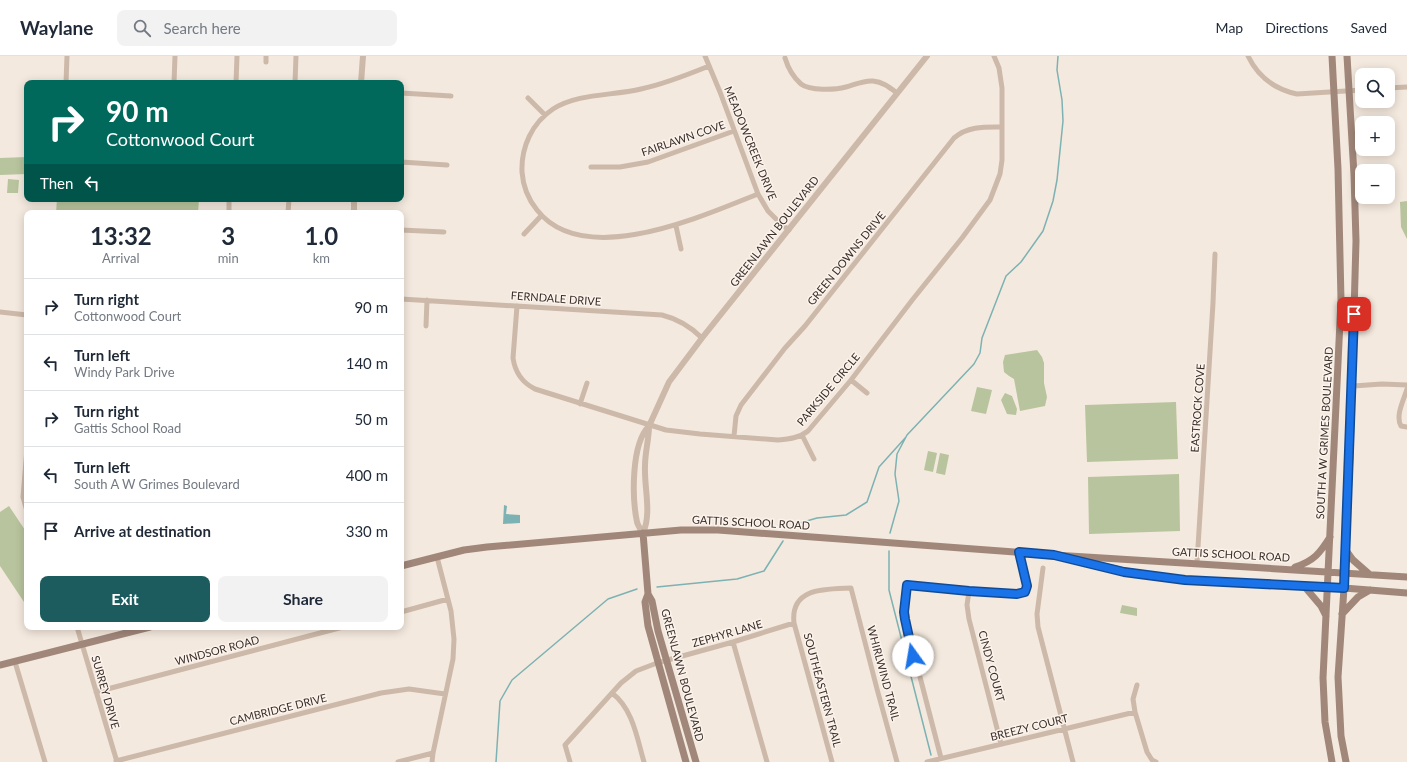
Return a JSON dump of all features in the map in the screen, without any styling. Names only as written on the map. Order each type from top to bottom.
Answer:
[{"type":"main road","name":"SOUTH A W GRIMES BOULEVARD","points":[[1332,56],[1335,91],[1341,300],[1323,678],[1324,722],[1332,762]]},
{"type":"main road","points":[[1346,762],[1341,736],[1338,677],[1345,572],[1356,241],[1350,91],[1347,56]]},
{"type":"main road","name":"GATTIS SCHOOL ROAD","points":[[404,565],[487,547],[681,530],[725,530],[1054,555],[1407,577]]},
{"type":"main road","name":"GREENLAWN BOULEVARD","points":[[643,533],[648,594],[652,601],[658,631],[696,762]]},
{"type":"main road","points":[[1290,569],[1304,565],[1314,559],[1322,551],[1330,537]]},
{"type":"main road","points":[[1345,549],[1353,560],[1370,574]]},
{"type":"main road","name":"GATTIS SCHOOL ROAD","points":[[1054,555],[1124,572],[1195,581],[1328,587],[1407,593]]},
{"type":"main road","points":[[1304,586],[1321,606],[1326,618]]},
{"type":"main road","points":[[1342,614],[1358,597],[1370,590]]},
{"type":"main road","name":"GREENLAWN BOULEVARD","points":[[648,594],[645,602],[646,614],[657,663],[686,762]]},
{"type":"main road","points":[[0,666],[138,630]]},
{"type":"street","points":[[66,80],[67,56]]},
{"type":"street","points":[[174,80],[176,56]]},
{"type":"street","points":[[236,80],[237,56]]},
{"type":"street","points":[[266,56],[266,62]]},
{"type":"street","points":[[295,80],[296,56]]},
{"type":"street","points":[[361,80],[363,56]]},
{"type":"street","name":"MEADOWCREEK DRIVE","points":[[705,56],[758,194],[768,211],[789,230]]},
{"type":"street","name":"GREENLAWN BOULEVARD","points":[[643,533],[637,524],[634,477],[639,443],[645,429],[649,426],[669,382],[702,338],[927,56]]},
{"type":"street","name":"PARKSIDE CIRCLE","points":[[517,306],[513,358],[520,378],[535,389],[649,426],[675,432],[778,440],[789,439],[802,435],[808,431],[851,380],[990,200],[1001,170],[1002,160],[1001,78],[994,56]]},
{"type":"street","points":[[1248,56],[1253,65],[1264,78],[1280,89],[1297,94],[1355,91]]},
{"type":"street","points":[[786,58],[791,72],[802,85],[831,90],[871,80],[886,84],[897,93]]},
{"type":"street","points":[[710,66],[674,80],[641,89],[570,101],[553,109],[545,115],[535,127],[527,142],[524,152],[522,171],[525,190],[529,199],[541,216],[560,230],[588,236],[615,236],[676,226],[758,194]]},
{"type":"street","points":[[1395,88],[1407,87]]},
{"type":"street","points":[[404,93],[451,96]]},
{"type":"street","points":[[528,98],[545,115]]},
{"type":"street","name":"GREEN DOWNS DRIVE","points":[[734,436],[736,416],[741,405],[954,138],[967,130],[975,128],[1002,127]]},
{"type":"street","name":"FAIRLAWN COVE","points":[[591,167],[620,167],[648,162],[734,131]]},
{"type":"street","points":[[404,162],[447,165]]},
{"type":"street","points":[[524,234],[541,216]]},
{"type":"street","points":[[676,226],[681,249]]},
{"type":"street","points":[[404,230],[444,232]]},
{"type":"street","name":"EASTROCK COVE","points":[[1197,563],[1213,310],[1215,254]]},
{"type":"street","name":"FERNDALE DRIVE","points":[[404,299],[662,315],[680,321],[695,331],[702,338]]},
{"type":"street","points":[[426,326],[427,300]]},
{"type":"street","points":[[0,312],[24,315]]},
{"type":"street","points":[[851,380],[867,393]]},
{"type":"street","points":[[580,404],[587,382]]},
{"type":"street","points":[[1352,386],[1382,384],[1407,385]]},
{"type":"street","points":[[1407,389],[1398,422],[1401,426],[1407,427]]},
{"type":"street","name":"GREENLAWN BOULEVARD","points":[[643,533],[647,523],[645,465],[649,426]]},
{"type":"street","points":[[802,435],[814,459]]},
{"type":"street","points":[[941,758],[905,619],[904,612],[907,585],[1017,594],[1025,592],[1027,586],[1019,552]]},
{"type":"street","points":[[432,762],[453,659],[454,639],[453,624],[448,599],[437,557]]},
{"type":"street","points":[[1043,568],[1037,614],[1038,627],[1073,762]]},
{"type":"street","name":"WHIRLWIND TRAIL","points":[[794,623],[794,611],[796,605],[803,596],[821,589],[851,588],[897,762]]},
{"type":"street","name":"CINDY COURT","points":[[969,591],[967,605],[969,618],[1001,744]]},
{"type":"street","points":[[404,611],[448,599]]},
{"type":"street","name":"ZEPHYR LANE","points":[[570,762],[565,745],[621,682],[636,671],[657,663],[794,623]]},
{"type":"street","name":"SOUTHEASTERN TRAIL","points":[[794,623],[832,762]]},
{"type":"street","name":"SURREY DRIVE","points":[[78,630],[116,762]]},
{"type":"street","name":"WINDSOR ROAD","points":[[96,692],[332,630]]},
{"type":"street","points":[[732,642],[767,762]]},
{"type":"street","points":[[16,662],[45,762]]},
{"type":"street","points":[[1137,685],[1133,699],[1135,712],[1147,752],[1152,760],[1156,762]]},
{"type":"street","name":"CAMBRIDGE DRIVE","points":[[116,762],[385,692],[409,689],[445,694]]},
{"type":"street","points":[[612,693],[619,698],[626,708],[644,762]]},
{"type":"street","name":"BREEZY COURT","points":[[927,762],[1135,712]]},
{"type":"street","points":[[398,762],[433,753]]},
{"type":"green space","points":[[24,157],[24,174],[0,175],[0,158]]},
{"type":"green space","points":[[8,179],[19,180],[18,193],[7,193]]},
{"type":"green space","points":[[1407,201],[1407,239],[1401,227],[1400,202]]},
{"type":"green space","points":[[57,202],[199,202],[198,210],[56,210]]},
{"type":"green space","points":[[1037,350],[1044,363],[1044,383],[1047,397],[1045,406],[1020,411],[1014,379],[1004,372],[1003,362],[1005,355]]},
{"type":"green space","points":[[977,387],[992,390],[986,414],[971,411]]},
{"type":"green space","points":[[1005,393],[1012,396],[1017,409],[1016,415],[1007,414],[1001,400]]},
{"type":"green space","points":[[1176,402],[1178,459],[1087,462],[1085,405]]},
{"type":"green space","points":[[928,451],[937,453],[933,472],[924,470]]},
{"type":"green space","points":[[940,453],[949,455],[945,475],[936,473]]},
{"type":"green space","points":[[1179,474],[1180,531],[1089,534],[1088,477]]},
{"type":"green space","points":[[9,506],[24,528],[24,602],[0,566],[0,512]]},
{"type":"green space","points":[[1122,605],[1137,608],[1137,616],[1120,613]]},
{"type":"water","points":[[504,505],[507,506],[506,514],[520,515],[520,523],[503,524]]},
{"type":"waterway","points":[[890,533],[899,501],[895,474],[897,454],[907,435],[974,364],[980,353],[982,338],[1006,276],[1021,262],[1043,231],[1053,201],[1057,180],[1063,121],[1062,100],[1057,70],[1058,56]]},
{"type":"waterway","points":[[793,525],[817,518],[846,515],[867,502],[879,467],[906,437]]},
{"type":"waterway","points":[[657,587],[737,579],[764,571],[783,541]]},
{"type":"waterway","points":[[889,551],[889,590],[931,755]]},
{"type":"waterway","points":[[496,762],[500,701],[512,680],[608,599],[637,589]]},
{"type":"route","points":[[913,656],[904,612],[907,585],[1017,594],[1025,592],[1027,586],[1019,552],[1054,555],[1124,572],[1185,580],[1344,588],[1354,314]]}]
